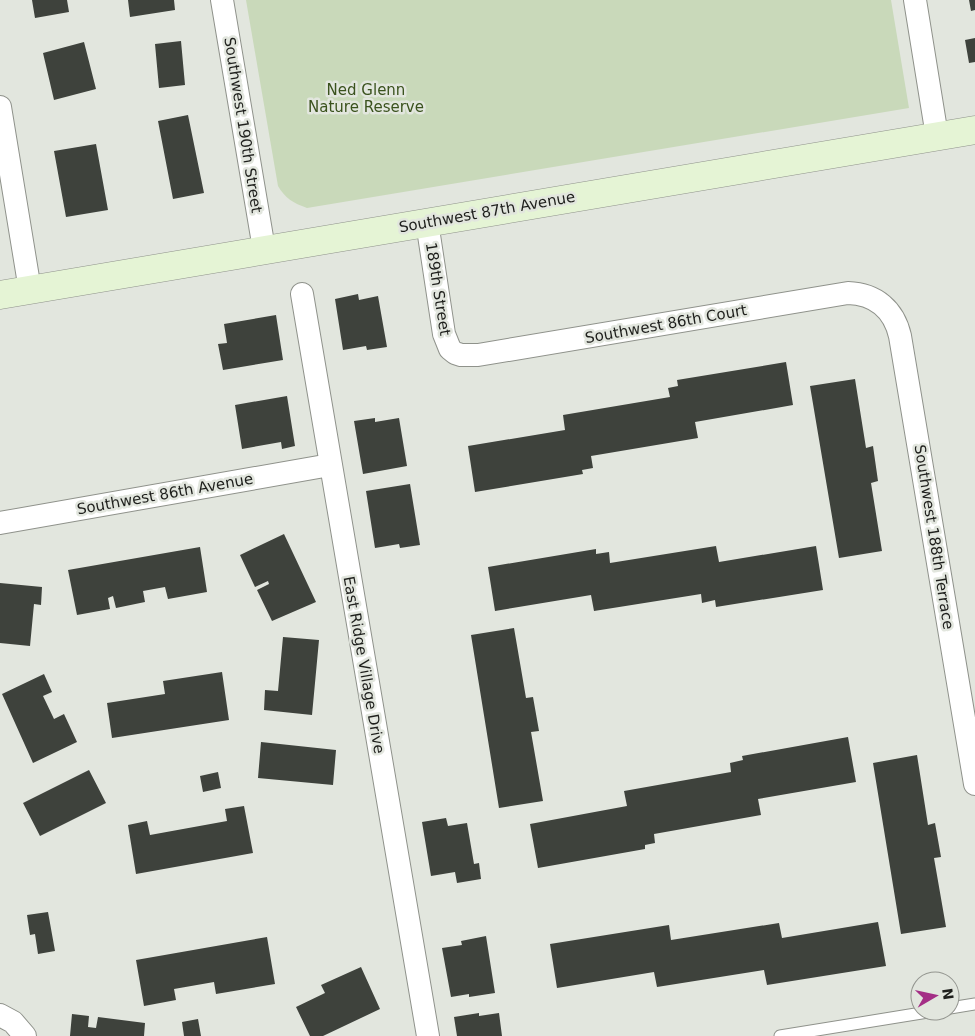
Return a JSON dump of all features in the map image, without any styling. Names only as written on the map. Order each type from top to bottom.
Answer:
[{"type":"street","name":"Southwest 190th Street","points":[[222,0],[264,249]]},
{"type":"street","points":[[915,0],[937,136]]},
{"type":"street","points":[[0,107],[30,290]]},
{"type":"street","name":"Southwest 87th Avenue","points":[[0,295],[975,130]]},
{"type":"street","name":"189th Street","points":[[427,222],[444,334],[450,348],[456,353]]},
{"type":"street","name":"East Ridge Village Drive","points":[[302,294],[428,1036]]},
{"type":"street","name":"Southwest 86th Court","points":[[456,353],[470,356],[485,354],[848,294],[875,300]]},
{"type":"street","name":"Southwest 188th Terrace","points":[[875,300],[890,311],[900,336],[975,784]]},
{"type":"street","name":"Southwest 86th Avenue","points":[[0,523],[330,465]]},
{"type":"street","points":[[0,1015],[12,1022],[25,1035]]},
{"type":"lane","points":[[960,1006],[975,1004]]},
{"type":"lane","points":[[780,1036],[839,1031],[910,1016]]},
{"type":"green space","name":"Ned Glenn Nature Reserve","points":[[246,0],[891,0],[909,108],[307,208],[290,200],[278,186]]},
{"type":"building","points":[[32,0],[67,0],[69,12],[35,18]]},
{"type":"building","points":[[128,0],[174,0],[175,10],[130,17]]},
{"type":"building","points":[[969,0],[975,0],[975,10],[971,11]]},
{"type":"building","points":[[975,38],[975,62],[969,63],[965,40]]},
{"type":"building","points":[[181,41],[185,85],[159,88],[155,44]]},
{"type":"building","points":[[84,42],[96,89],[54,100],[43,53]]},
{"type":"building","points":[[188,115],[204,193],[173,199],[158,121]]},
{"type":"building","points":[[96,144],[108,210],[66,217],[54,151]]},
{"type":"building","points":[[358,294],[359,300],[378,296],[387,347],[367,350],[366,346],[343,350],[335,299]]},
{"type":"building","points":[[276,315],[283,360],[223,370],[218,344],[227,343],[224,324]]},
{"type":"building","points":[[786,362],[793,405],[695,422],[698,438],[591,456],[593,468],[582,470],[583,474],[475,492],[468,446],[565,430],[563,415],[670,397],[668,388],[678,386],[677,380]]},
{"type":"building","points":[[855,379],[866,448],[873,446],[878,481],[871,483],[882,551],[839,558],[810,386]]},
{"type":"building","points":[[287,396],[295,446],[282,449],[281,442],[242,449],[235,405]]},
{"type":"building","points":[[375,418],[375,422],[399,418],[407,466],[363,474],[354,421]]},
{"type":"building","points":[[410,484],[420,545],[400,548],[399,544],[375,548],[366,491]]},
{"type":"building","points":[[284,534],[316,602],[272,621],[257,590],[269,584],[268,581],[255,587],[240,555]]},
{"type":"building","points":[[716,546],[719,562],[816,546],[823,590],[716,607],[715,600],[702,603],[701,594],[594,611],[591,595],[495,611],[488,567],[596,549],[596,554],[609,552],[610,563]]},
{"type":"building","points":[[200,547],[207,592],[168,599],[165,587],[143,591],[145,602],[116,608],[113,596],[108,598],[110,609],[77,615],[68,570]]},
{"type":"building","points":[[0,583],[42,587],[41,605],[34,604],[30,646],[0,643]]},
{"type":"building","points":[[514,628],[526,698],[533,697],[539,731],[531,732],[543,801],[499,808],[471,635]]},
{"type":"building","points":[[283,637],[319,640],[312,715],[264,710],[265,690],[278,691]]},
{"type":"building","points":[[222,672],[229,720],[112,738],[107,703],[165,694],[163,681]]},
{"type":"building","points":[[44,674],[52,692],[43,696],[54,719],[64,714],[77,742],[33,763],[2,694]]},
{"type":"building","points":[[848,737],[856,782],[758,799],[761,815],[654,834],[655,843],[645,845],[645,849],[538,868],[530,824],[627,806],[624,791],[731,772],[730,763],[743,760],[742,756]]},
{"type":"building","points":[[261,742],[336,750],[333,785],[258,778]]},
{"type":"building","points":[[917,755],[928,825],[935,823],[941,857],[934,858],[946,927],[901,934],[873,763]]},
{"type":"building","points":[[89,770],[106,803],[40,836],[23,803]]},
{"type":"building","points":[[218,772],[221,788],[203,792],[200,776]]},
{"type":"building","points":[[244,806],[253,853],[136,874],[128,825],[147,821],[150,835],[227,821],[225,809]]},
{"type":"building","points":[[446,818],[448,826],[467,823],[474,864],[479,863],[481,879],[457,883],[455,872],[431,876],[422,822]]},
{"type":"building","points":[[48,912],[55,951],[38,954],[35,934],[30,935],[27,915]]},
{"type":"building","points":[[878,922],[886,966],[767,985],[764,970],[657,987],[654,972],[557,988],[550,944],[669,925],[671,940],[779,923],[782,938]]},
{"type":"building","points":[[486,936],[495,993],[469,997],[469,994],[451,997],[442,948],[462,945],[461,941]]},
{"type":"building","points":[[267,937],[275,984],[216,994],[214,982],[174,989],[176,1000],[144,1006],[136,960]]},
{"type":"building","points":[[361,967],[380,1009],[323,1036],[310,1036],[296,1007],[325,993],[321,985]]},
{"type":"building","points":[[479,1013],[479,1016],[499,1013],[502,1036],[457,1036],[454,1017]]},
{"type":"building","points":[[72,1014],[89,1016],[88,1027],[96,1028],[98,1017],[145,1023],[144,1036],[70,1036]]},
{"type":"building","points":[[198,1019],[201,1036],[184,1036],[182,1022]]}]
